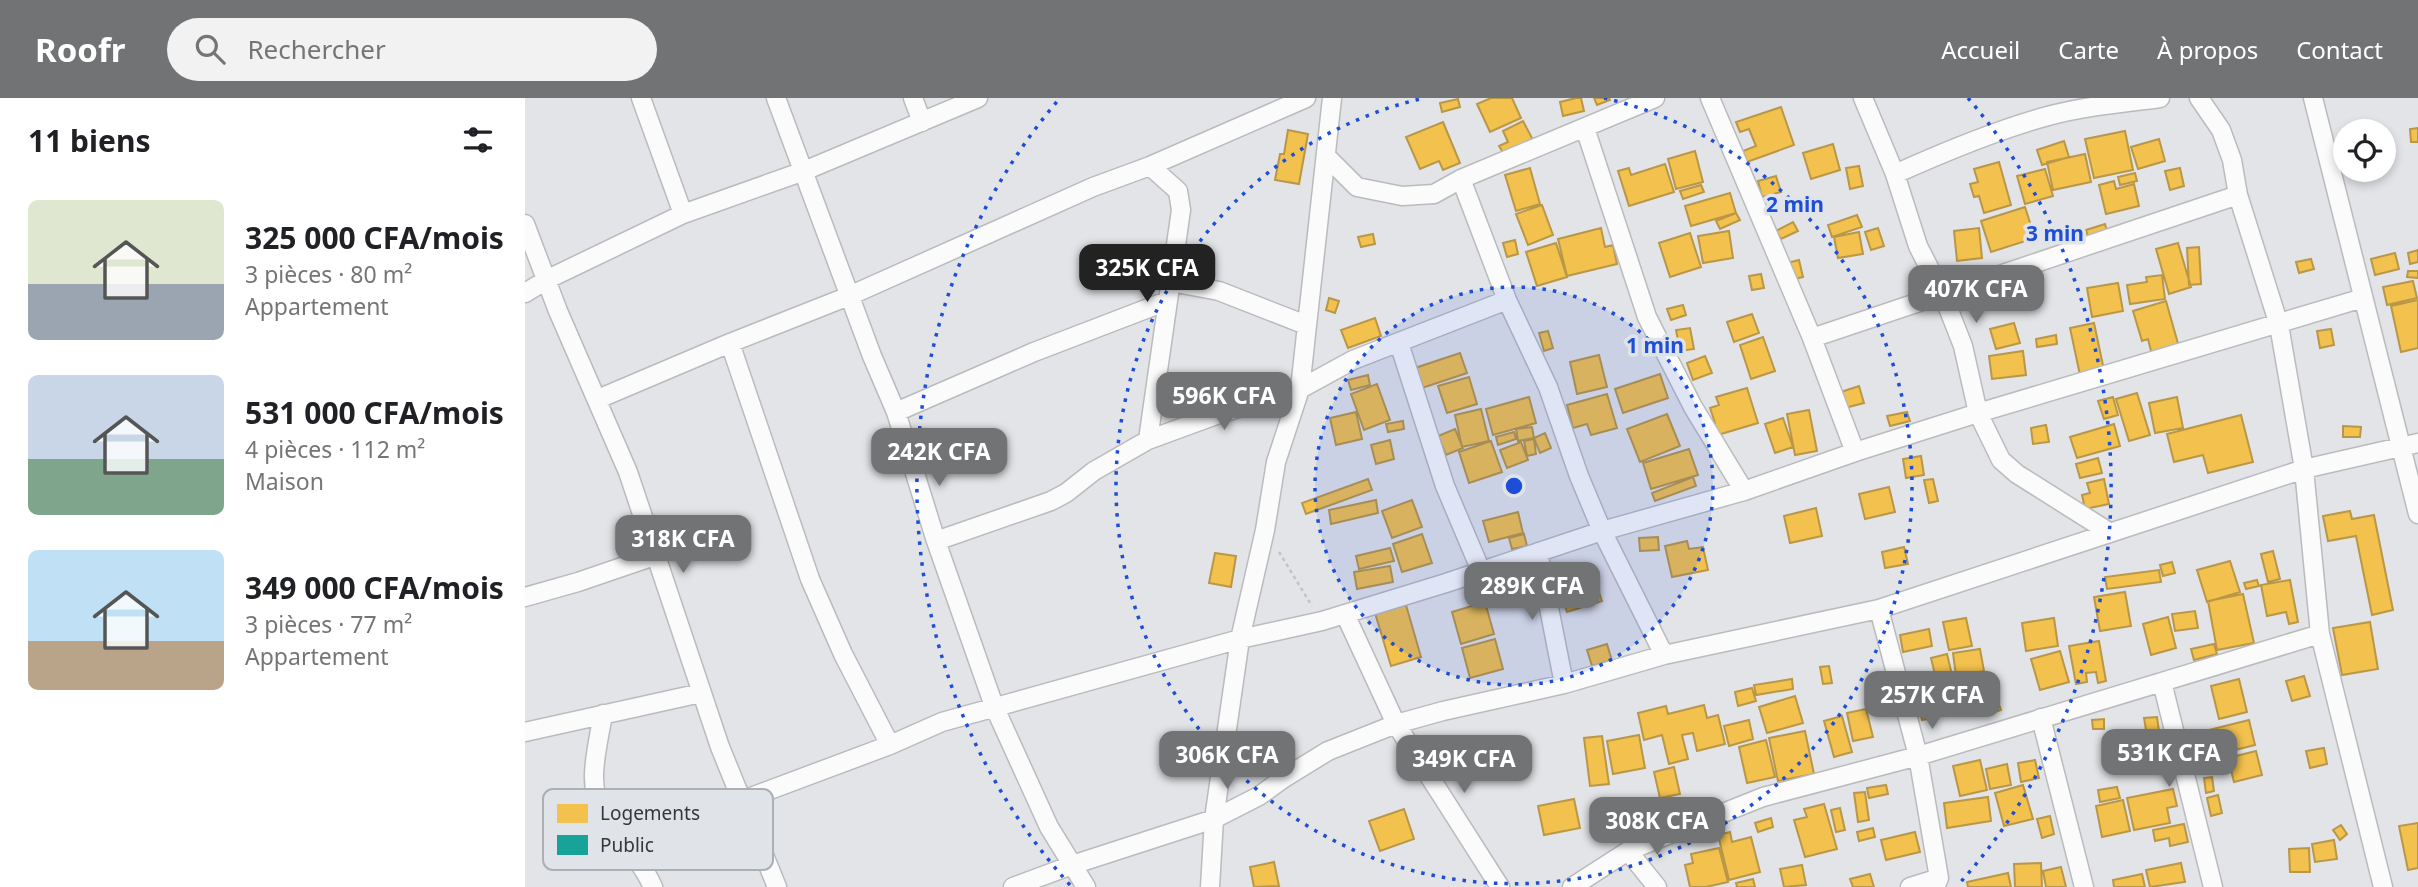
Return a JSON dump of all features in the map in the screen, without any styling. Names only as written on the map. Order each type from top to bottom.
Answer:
[{"type":"street","points":[[641,98],[683,214]]},
{"type":"street","points":[[776,98],[849,296],[896,412],[936,541],[994,706],[1049,828],[1086,887]]},
{"type":"street","points":[[913,98],[922,122]]},
{"type":"street","points":[[525,293],[546,280],[683,214],[804,171],[978,98]]},
{"type":"street","points":[[598,399],[849,296],[1080,192],[1150,166],[1306,98]]},
{"type":"street","points":[[1210,887],[1214,819],[1240,639],[1265,530],[1276,462],[1300,388],[1332,98]]},
{"type":"street","points":[[1327,157],[1357,187],[1402,196],[1434,194],[1461,179],[1655,98]]},
{"type":"street","points":[[1710,98],[1812,338],[1855,452]]},
{"type":"street","points":[[1863,98],[1895,174],[1918,246],[1943,295],[1963,346],[1978,413],[2001,460],[2017,474],[2109,532]]},
{"type":"street","points":[[1895,174],[1951,149],[2045,117],[2160,98]]},
{"type":"street","points":[[2199,98],[2221,130],[2232,160],[2238,195],[2279,325],[2304,469],[2320,634],[2383,887]]},
{"type":"street","points":[[2313,98],[2363,298],[2410,445],[2418,514]]},
{"type":"street","points":[[1585,128],[1647,317],[1693,407],[1744,491]]},
{"type":"street","points":[[1148,440],[1179,229],[1180,194],[1172,183],[1150,166]]},
{"type":"street","points":[[1461,179],[1507,300],[1548,387],[1579,476],[1602,531],[1664,655]]},
{"type":"street","points":[[1812,338],[2238,195]]},
{"type":"street","points":[[525,224],[628,472],[701,694],[738,789]]},
{"type":"street","points":[[1171,282],[1219,292],[1306,325]]},
{"type":"street","points":[[772,789],[890,745],[942,722],[1240,639],[1322,621],[1602,531],[1744,491],[1978,413],[2363,298]]},
{"type":"street","points":[[936,541],[1051,501],[1094,471],[1148,440],[1300,388],[1353,360],[1507,300]]},
{"type":"street","points":[[896,412],[1034,352],[1167,301]]},
{"type":"street","points":[[730,343],[810,579],[843,654],[890,745]]},
{"type":"street","points":[[1399,343],[1445,486],[1482,571]]},
{"type":"street","points":[[1013,887],[1214,819],[1259,796],[1328,751],[1396,724],[1564,684],[1664,655],[1879,609],[2304,469],[2410,445]]},
{"type":"street","points":[[1538,552],[1564,684]]},
{"type":"street","points":[[525,597],[657,555]]},
{"type":"street","points":[[1879,609],[1918,756],[1937,883],[1910,887]]},
{"type":"street","points":[[1345,614],[1396,724],[1500,887]]},
{"type":"street","points":[[1572,887],[1628,851],[1763,797],[1918,756],[2320,634]]},
{"type":"street","points":[[2162,682],[2213,887]]},
{"type":"street","points":[[525,732],[701,694]]},
{"type":"street","points":[[596,789],[594,773],[603,714]]},
{"type":"street","points":[[2042,718],[2084,887]]},
{"type":"street","points":[[1628,851],[1657,887]]},
{"type":"street","points":[[646,870],[653,887]]},
{"type":"street","points":[[770,870],[777,887]]},
{"type":"path","points":[[1265,530],[1322,621]]},
{"type":"building: Logements","points":[[1491,98],[1512,98],[1521,118],[1490,132],[1477,104]]},
{"type":"building: Logements","points":[[1581,98],[1584,111],[1563,116],[1560,102]]},
{"type":"building: Logements","points":[[1594,98],[1609,98],[1610,100],[1597,105]]},
{"type":"building: Logements","points":[[1458,99],[1460,107],[1442,112],[1440,103]]},
{"type":"building: Logements","points":[[1781,107],[1794,145],[1747,162],[1743,151],[1756,146],[1749,129],[1740,132],[1736,122]]},
{"type":"building: Logements","points":[[1523,121],[1533,140],[1504,154],[1499,146],[1508,142],[1503,131]]},
{"type":"building: Logements","points":[[1443,122],[1460,163],[1443,170],[1439,161],[1420,169],[1406,137]]},
{"type":"building: Logements","points":[[2418,128],[2418,142],[2411,142],[2410,129]]},
{"type":"building: Logements","points":[[1288,130],[1308,134],[1299,184],[1275,180],[1280,154],[1284,154]]},
{"type":"building: Logements","points":[[2125,131],[2133,170],[2094,178],[2085,139]]},
{"type":"building: Logements","points":[[2159,139],[2165,161],[2138,169],[2131,147]]},
{"type":"building: Logements","points":[[2064,141],[2069,157],[2042,165],[2037,150]]},
{"type":"building: Logements","points":[[1833,144],[1840,170],[1811,179],[1803,153]]},
{"type":"building: Logements","points":[[1695,151],[1703,182],[1676,189],[1668,159]]},
{"type":"building: Logements","points":[[2085,154],[2091,182],[2053,190],[2047,162]]},
{"type":"building: Logements","points":[[1999,162],[2011,205],[1984,213],[1979,196],[1974,197],[1970,184],[1978,182],[1974,169]]},
{"type":"building: Logements","points":[[1665,164],[1674,192],[1629,206],[1618,171],[1629,168],[1631,175]]},
{"type":"building: Logements","points":[[1859,166],[1863,186],[1850,189],[1846,168]]},
{"type":"building: Logements","points":[[1530,168],[1540,204],[1516,211],[1505,175]]},
{"type":"building: Logements","points":[[2180,168],[2184,186],[2170,190],[2165,171]]},
{"type":"building: Logements","points":[[2045,169],[2053,196],[2025,204],[2017,176]]},
{"type":"building: Logements","points":[[2135,173],[2137,181],[2120,185],[2118,177]]},
{"type":"building: Logements","points":[[1776,176],[1781,192],[1762,197],[1758,181]]},
{"type":"building: Logements","points":[[2114,181],[2116,189],[2134,184],[2139,206],[2106,214],[2099,185]]},
{"type":"building: Logements","points":[[1701,185],[1704,192],[1683,199],[1680,191]]},
{"type":"building: Logements","points":[[1730,193],[1736,213],[1691,226],[1685,206]]},
{"type":"building: Logements","points":[[1542,205],[1553,235],[1528,245],[1516,214]]},
{"type":"building: Logements","points":[[2025,207],[2035,238],[1991,252],[1981,221]]},
{"type":"building: Logements","points":[[1736,213],[1740,220],[1720,229],[1716,221]]},
{"type":"building: Logements","points":[[1857,215],[1862,227],[1832,237],[1828,225]]},
{"type":"building: Logements","points":[[1793,222],[1798,231],[1781,239],[1776,231]]},
{"type":"building: Logements","points":[[2105,224],[2108,235],[2089,240],[2086,230]]},
{"type":"building: Logements","points":[[1601,228],[1605,247],[1613,245],[1617,264],[1567,276],[1558,239]]},
{"type":"building: Logements","points":[[1878,228],[1884,246],[1871,250],[1865,232]]},
{"type":"building: Logements","points":[[1979,228],[1982,258],[1957,261],[1954,231]]},
{"type":"building: Logements","points":[[1729,231],[1733,258],[1703,263],[1698,236]]},
{"type":"building: Logements","points":[[1859,232],[1863,254],[1838,258],[1834,237]]},
{"type":"building: Logements","points":[[1690,233],[1701,267],[1670,277],[1659,243]]},
{"type":"building: Logements","points":[[1373,234],[1375,244],[1361,247],[1358,237]]},
{"type":"building: Logements","points":[[1515,240],[1518,254],[1507,257],[1503,243]]},
{"type":"building: Logements","points":[[1556,243],[1567,277],[1537,286],[1526,252]]},
{"type":"building: Logements","points":[[2178,243],[2191,287],[2169,294],[2156,249]]},
{"type":"building: Logements","points":[[2199,247],[2201,284],[2189,285],[2187,248]]},
{"type":"building: Logements","points":[[2418,250],[2418,262],[2410,264],[2408,253]]},
{"type":"building: Logements","points":[[2395,253],[2399,269],[2375,275],[2371,259]]},
{"type":"building: Logements","points":[[2311,259],[2314,269],[2299,273],[2296,262]]},
{"type":"building: Logements","points":[[1799,260],[1803,277],[1791,280],[1787,263]]},
{"type":"building: Logements","points":[[2408,271],[2418,271],[2418,278],[2407,277]]},
{"type":"building: Logements","points":[[1761,274],[1764,288],[1752,290],[1749,276]]},
{"type":"building: Logements","points":[[2162,275],[2165,299],[2130,304],[2127,285],[2147,282],[2146,277]]},
{"type":"building: Logements","points":[[2413,281],[2417,298],[2387,305],[2383,287]]},
{"type":"building: Logements","points":[[2118,283],[2123,311],[2092,317],[2087,288]]},
{"type":"building: Logements","points":[[1329,298],[1339,301],[1335,313],[1326,310]]},
{"type":"building: Logements","points":[[2418,300],[2418,348],[2401,352],[2391,306]]},
{"type":"building: Logements","points":[[2166,301],[2179,347],[2152,355],[2148,339],[2142,341],[2133,311]]},
{"type":"building: Logements","points":[[1683,305],[1686,315],[1671,320],[1667,309]]},
{"type":"building: Logements","points":[[1752,314],[1759,333],[1734,342],[1727,322]]},
{"type":"building: Logements","points":[[1375,318],[1381,336],[1348,348],[1341,330]]},
{"type":"building: Logements","points":[[2014,323],[2020,343],[1996,349],[1990,329]]},
{"type":"building: Logements","points":[[2094,323],[2104,370],[2080,375],[2070,328]]},
{"type":"building: Logements","points":[[1690,328],[1694,349],[1680,351],[1676,330]]},
{"type":"building: Logements","points":[[2331,329],[2334,345],[2320,348],[2317,331]]},
{"type":"building: Logements","points":[[1548,331],[1553,348],[1544,351],[1539,333]]},
{"type":"building: Logements","points":[[2056,335],[2057,344],[2037,347],[2036,339]]},
{"type":"building: Logements","points":[[1763,337],[1775,371],[1751,379],[1740,345]]},
{"type":"building: Logements","points":[[2023,351],[2026,375],[1992,379],[1989,356]]},
{"type":"building: Logements","points":[[1460,353],[1467,373],[1422,388],[1415,368]]},
{"type":"building: Logements","points":[[1599,355],[1607,387],[1577,394],[1570,362]]},
{"type":"building: Logements","points":[[1705,356],[1712,373],[1693,380],[1687,363]]},
{"type":"building: Logements","points":[[1660,374],[1668,398],[1623,413],[1615,389]]},
{"type":"building: Logements","points":[[1368,375],[1370,385],[1351,390],[1348,380]]},
{"type":"building: Logements","points":[[1469,377],[1477,404],[1447,413],[1438,386]]},
{"type":"building: Logements","points":[[1377,384],[1390,420],[1364,430],[1351,394]]},
{"type":"building: Logements","points":[[1859,386],[1864,403],[1845,408],[1841,392]]},
{"type":"building: Logements","points":[[1747,388],[1758,423],[1711,437],[1707,426],[1715,423],[1710,408],[1719,405],[1716,397]]},
{"type":"building: Logements","points":[[2137,393],[2150,435],[2129,441],[2116,399]]},
{"type":"building: Logements","points":[[1607,394],[1617,428],[1591,435],[1587,424],[1573,428],[1567,405]]},
{"type":"building: Logements","points":[[1529,397],[1536,423],[1493,435],[1486,409]]},
{"type":"building: Logements","points":[[2113,397],[2118,415],[2104,419],[2098,401]]},
{"type":"building: Logements","points":[[2177,397],[2183,428],[2155,433],[2149,403]]},
{"type":"building: Logements","points":[[1481,409],[1489,441],[1462,447],[1455,415]]},
{"type":"building: Logements","points":[[1809,410],[1817,451],[1795,455],[1787,414]]},
{"type":"building: Logements","points":[[1356,412],[1362,439],[1336,445],[1330,418]]},
{"type":"building: Logements","points":[[1907,412],[1910,421],[1890,426],[1887,416]]},
{"type":"building: Logements","points":[[1667,414],[1680,446],[1640,462],[1627,429]]},
{"type":"building: Logements","points":[[2241,415],[2253,462],[2208,473],[2203,455],[2174,462],[2167,434]]},
{"type":"building: Logements","points":[[1783,418],[1793,447],[1775,453],[1765,424]]},
{"type":"building: Logements","points":[[1403,421],[1404,429],[1388,432],[1386,424]]},
{"type":"building: Logements","points":[[2114,424],[2120,446],[2077,458],[2070,437]]},
{"type":"building: Logements","points":[[2046,425],[2049,442],[2033,444],[2031,428]]},
{"type":"building: Logements","points":[[2343,426],[2361,427],[2360,437],[2343,437]]},
{"type":"building: Logements","points":[[1532,427],[1534,438],[1518,441],[1516,429]]},
{"type":"building: Logements","points":[[1455,429],[1463,448],[1446,455],[1438,436]]},
{"type":"building: Logements","points":[[1514,432],[1516,439],[1498,445],[1496,437]]},
{"type":"building: Logements","points":[[1545,433],[1551,448],[1540,453],[1534,438]]},
{"type":"building: Logements","points":[[1534,439],[1536,454],[1527,456],[1524,441]]},
{"type":"building: Logements","points":[[1390,440],[1394,459],[1376,464],[1371,445]]},
{"type":"building: Logements","points":[[1491,441],[1502,472],[1469,483],[1459,452]]},
{"type":"building: Logements","points":[[1521,442],[1528,460],[1507,468],[1500,450]]},
{"type":"building: Logements","points":[[1689,449],[1698,475],[1651,489],[1643,463]]},
{"type":"building: Logements","points":[[1921,456],[1924,475],[1906,478],[1903,459]]},
{"type":"building: Logements","points":[[2098,458],[2102,473],[2080,478],[2076,464]]},
{"type":"building: Logements","points":[[1693,477],[1696,486],[1655,501],[1652,493]]},
{"type":"building: Logements","points":[[1368,479],[1372,490],[1306,514],[1302,503]]},
{"type":"building: Logements","points":[[1933,479],[1938,501],[1929,503],[1924,480]]},
{"type":"building: Logements","points":[[2104,479],[2109,504],[2085,509],[2082,495],[2090,493],[2087,483]]},
{"type":"building: Logements","points":[[1889,487],[1895,512],[1865,519],[1859,494]]},
{"type":"building: Logements","points":[[1376,500],[1378,513],[1331,524],[1329,510]]},
{"type":"building: Logements","points":[[1412,500],[1422,527],[1392,538],[1382,511]]},
{"type":"building: Logements","points":[[1816,508],[1822,536],[1790,543],[1784,516]]},
{"type":"building: Logements","points":[[2350,511],[2352,519],[2374,515],[2393,610],[2372,615],[2356,536],[2328,541],[2323,516]]},
{"type":"building: Logements","points":[[1518,512],[1523,533],[1489,542],[1483,521]]},
{"type":"building: Logements","points":[[1422,534],[1432,563],[1402,572],[1393,544]]},
{"type":"building: Logements","points":[[1524,534],[1527,546],[1512,549],[1509,538]]},
{"type":"building: Logements","points":[[1658,537],[1659,550],[1640,551],[1639,538]]},
{"type":"building: Logements","points":[[1687,541],[1689,549],[1703,547],[1708,570],[1672,577],[1665,546]]},
{"type":"building: Logements","points":[[1904,547],[1908,564],[1885,568],[1882,552]]},
{"type":"building: Logements","points":[[1390,548],[1394,561],[1359,569],[1356,556]]},
{"type":"building: Logements","points":[[2273,551],[2280,579],[2268,582],[2261,554]]},
{"type":"building: Logements","points":[[1215,553],[1236,556],[1231,587],[1209,583]]},
{"type":"building: Logements","points":[[2230,561],[2240,592],[2207,602],[2197,570]]},
{"type":"building: Logements","points":[[2172,562],[2175,573],[2163,576],[2160,565]]},
{"type":"building: Logements","points":[[1564,564],[1567,574],[1590,566],[1602,601],[1567,612],[1552,567]]},
{"type":"building: Logements","points":[[1390,566],[1393,582],[1357,589],[1354,572]]},
{"type":"building: Logements","points":[[2159,570],[2161,582],[2107,589],[2105,577]]},
{"type":"building: Logements","points":[[1514,578],[1521,601],[1507,605],[1500,582]]},
{"type":"building: Logements","points":[[2257,580],[2259,586],[2246,589],[2244,583]]},
{"type":"building: Logements","points":[[2290,580],[2298,622],[2289,624],[2286,612],[2267,616],[2261,585]]},
{"type":"building: Logements","points":[[2125,592],[2131,626],[2100,631],[2094,597]]},
{"type":"building: Logements","points":[[2243,594],[2254,643],[2217,650],[2208,601]]},
{"type":"building: Logements","points":[[1485,602],[1494,634],[1461,644],[1452,612]]},
{"type":"building: Logements","points":[[1406,605],[1421,657],[1391,666],[1375,613]]},
{"type":"building: Logements","points":[[2195,611],[2198,628],[2175,631],[2172,614]]},
{"type":"building: Logements","points":[[2168,617],[2176,648],[2151,655],[2143,624]]},
{"type":"building: Logements","points":[[1966,618],[1972,646],[1949,650],[1943,622]]},
{"type":"building: Logements","points":[[2054,618],[2058,646],[2026,651],[2022,623]]},
{"type":"building: Logements","points":[[2370,622],[2378,669],[2342,675],[2333,628]]},
{"type":"building: Logements","points":[[1929,629],[1932,646],[1903,652],[1900,635]]},
{"type":"building: Logements","points":[[1495,639],[1503,669],[1470,678],[1462,648]]},
{"type":"building: Logements","points":[[2099,641],[2106,681],[2098,683],[2096,672],[2086,673],[2087,682],[2076,684],[2069,646]]},
{"type":"building: Logements","points":[[1607,644],[1612,661],[1592,666],[1587,650]]},
{"type":"building: Logements","points":[[2214,644],[2217,654],[2194,660],[2191,649]]},
{"type":"building: Logements","points":[[1980,649],[1984,671],[1956,676],[1953,653]]},
{"type":"building: Logements","points":[[2060,651],[2069,682],[2040,690],[2031,659]]},
{"type":"building: Logements","points":[[1947,654],[1953,679],[1937,683],[1931,658]]},
{"type":"building: Logements","points":[[1829,666],[1832,683],[1823,684],[1820,667]]},
{"type":"building: Logements","points":[[1987,672],[2001,710],[1984,716],[1981,709],[1968,713],[1957,682]]},
{"type":"building: Logements","points":[[1933,673],[1935,684],[1922,686],[1920,675]]},
{"type":"building: Logements","points":[[2304,676],[2310,696],[2292,701],[2286,681]]},
{"type":"building: Logements","points":[[1792,679],[1793,689],[1756,695],[1754,685]]},
{"type":"building: Logements","points":[[2239,679],[2247,712],[2219,719],[2211,686]]},
{"type":"building: Logements","points":[[1956,682],[1963,711],[1922,720],[1919,705],[1932,702],[1929,688]]},
{"type":"building: Logements","points":[[1752,688],[1756,701],[1738,706],[1735,692]]},
{"type":"building: Logements","points":[[1795,696],[1803,723],[1767,733],[1759,707]]},
{"type":"building: Logements","points":[[1704,705],[1707,718],[1718,715],[1725,744],[1697,751],[1693,733],[1682,735],[1688,759],[1669,764],[1662,735],[1644,740],[1638,713],[1666,706],[1668,714]]},
{"type":"building: Logements","points":[[1866,709],[1873,737],[1853,741],[1847,713]]},
{"type":"building: Logements","points":[[1842,716],[1852,752],[1834,757],[1824,721]]},
{"type":"building: Logements","points":[[2157,717],[2161,746],[2149,748],[2144,718]]},
{"type":"building: Logements","points":[[2104,719],[2104,729],[2093,729],[2092,720]]},
{"type":"building: Logements","points":[[1749,720],[1753,739],[1729,746],[1724,726]]},
{"type":"building: Logements","points":[[2249,720],[2255,745],[2215,755],[2209,730]]},
{"type":"building: Logements","points":[[1805,731],[1814,774],[1778,781],[1769,738]]},
{"type":"building: Logements","points":[[2138,732],[2143,753],[2117,759],[2112,738]]},
{"type":"building: Logements","points":[[1639,735],[1645,768],[1613,774],[1607,741]]},
{"type":"building: Logements","points":[[1602,736],[1609,784],[1590,786],[1584,738]]},
{"type":"building: Logements","points":[[1766,740],[1775,777],[1747,783],[1739,747]]},
{"type":"building: Logements","points":[[2203,744],[2205,758],[2197,759],[2194,745]]},
{"type":"building: Logements","points":[[2324,748],[2327,764],[2310,768],[2306,751]]},
{"type":"building: Logements","points":[[2256,751],[2262,775],[2234,782],[2228,758]]},
{"type":"building: Logements","points":[[1980,760],[1987,790],[1960,796],[1953,766]]},
{"type":"building: Logements","points":[[2035,760],[2039,778],[2021,782],[2018,763]]},
{"type":"building: Logements","points":[[2007,764],[2011,785],[1990,789],[1986,769]]},
{"type":"building: Logements","points":[[1674,767],[1680,794],[1660,798],[1654,772]]},
{"type":"building: Logements","points":[[2212,777],[2214,791],[2206,793],[2204,778]]},
{"type":"building: Logements","points":[[1886,785],[1888,794],[1869,798],[1867,788]]},
{"type":"building: Logements","points":[[2023,785],[2033,819],[2004,826],[1995,793]]},
{"type":"building: Logements","points":[[2117,787],[2120,798],[2100,802],[2098,790]]},
{"type":"building: Logements","points":[[2173,789],[2177,806],[2167,808],[2170,823],[2134,830],[2127,798]]},
{"type":"building: Logements","points":[[1865,792],[1869,820],[1858,822],[1854,793]]},
{"type":"building: Logements","points":[[2218,795],[2222,813],[2211,816],[2207,798]]},
{"type":"building: Logements","points":[[1988,797],[1991,821],[1947,828],[1944,803]]},
{"type":"building: Logements","points":[[1574,799],[1580,828],[1544,835],[1538,806]]},
{"type":"building: Logements","points":[[2123,800],[2130,831],[2102,837],[2096,806]]},
{"type":"building: Logements","points":[[1824,804],[1837,849],[1805,857],[1794,820],[1807,817],[1804,809]]},
{"type":"building: Logements","points":[[1840,808],[1845,830],[1836,832],[1831,810]]},
{"type":"building: Logements","points":[[1404,809],[1414,839],[1380,851],[1369,821]]},
{"type":"building: Logements","points":[[2050,816],[2054,834],[2042,838],[2037,819]]},
{"type":"building: Logements","points":[[1771,818],[1773,827],[1758,832],[1755,823]]},
{"type":"building: Logements","points":[[2418,823],[2418,868],[2408,870],[2399,826]]},
{"type":"building: Logements","points":[[1623,824],[1625,833],[1605,838],[1603,829]]},
{"type":"building: Logements","points":[[2184,824],[2188,842],[2170,846],[2169,838],[2155,841],[2153,830]]},
{"type":"building: Logements","points":[[2341,825],[2347,834],[2340,840],[2333,830]]},
{"type":"building: Logements","points":[[1873,828],[1875,837],[1859,841],[1857,832]]},
{"type":"building: Logements","points":[[1730,832],[1732,842],[1751,837],[1760,872],[1729,880],[1718,835]]},
{"type":"building: Logements","points":[[1915,832],[1920,852],[1886,860],[1881,840]]},
{"type":"building: Logements","points":[[2334,840],[2337,859],[2315,862],[2312,844]]},
{"type":"building: Logements","points":[[1719,848],[1728,882],[1690,887],[1685,865],[1693,863],[1691,854]]},
{"type":"building: Logements","points":[[2309,848],[2310,872],[2290,872],[2289,849]]},
{"type":"building: Logements","points":[[1274,862],[1279,886],[1254,887],[1250,867]]},
{"type":"building: Logements","points":[[2041,863],[2042,887],[2015,887],[2014,864]]},
{"type":"building: Logements","points":[[2181,863],[2185,882],[2150,887],[2146,870]]},
{"type":"building: Logements","points":[[1802,865],[1806,885],[1784,887],[1780,869]]},
{"type":"building: Logements","points":[[2061,867],[2066,887],[2046,887],[2043,871]]},
{"type":"building: Logements","points":[[2008,873],[2011,887],[1968,887],[1967,882]]},
{"type":"building: Logements","points":[[1870,874],[1874,887],[1853,887],[1850,879]]},
{"type":"building: Logements","points":[[2142,874],[2145,887],[2114,887],[2113,880]]},
{"type":"building: Logements","points":[[1753,879],[1755,887],[1737,887],[1736,883]]}]
